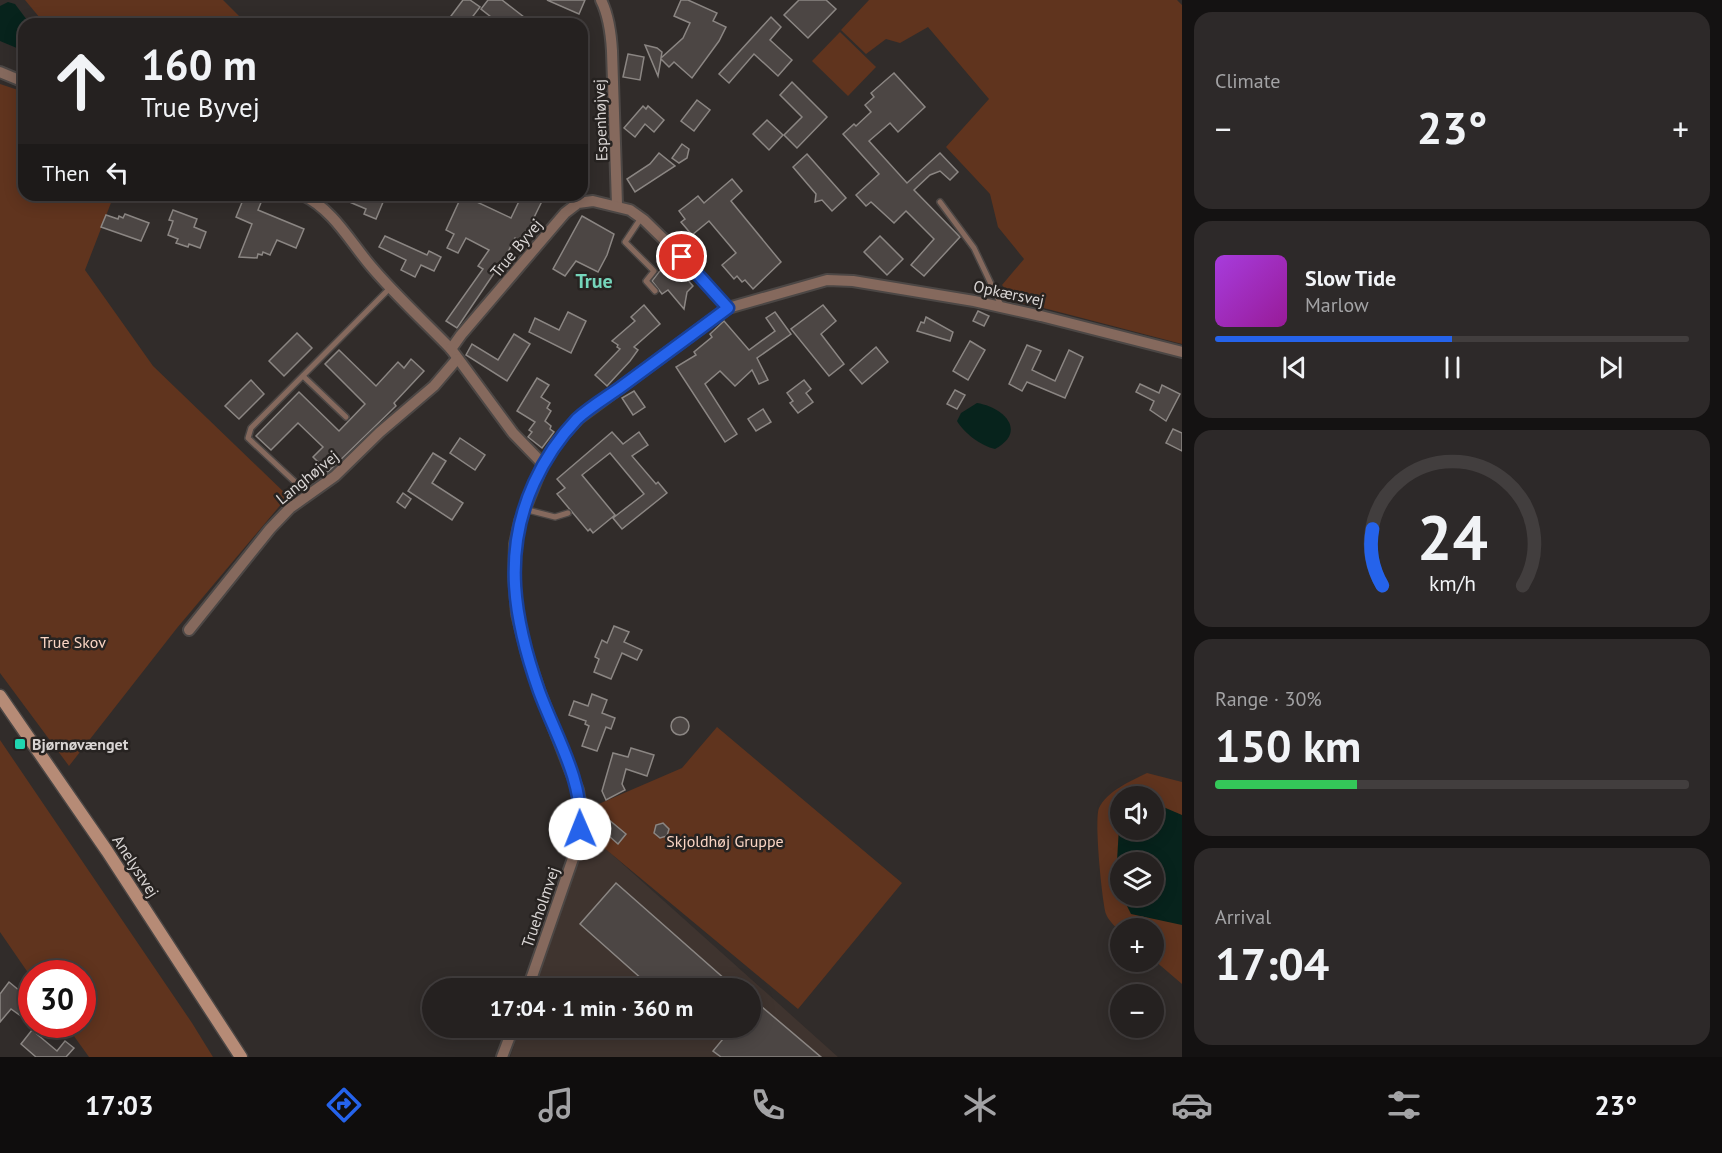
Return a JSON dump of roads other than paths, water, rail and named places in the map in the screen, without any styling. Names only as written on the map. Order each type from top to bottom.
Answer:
[{"type":"street","name":"Espenhøjvej","points":[[601,0],[606,9],[610,27],[612,51],[617,206]]},
{"type":"street","points":[[0,72],[18,80]]},
{"type":"street","name":"True Byvej","points":[[588,200],[630,210],[641,218],[682,257],[728,308]]},
{"type":"street","points":[[315,201],[331,214],[371,266],[454,354],[513,433],[543,464]]},
{"type":"street","name":"True Byvej","points":[[454,354],[461,335],[574,201]]},
{"type":"street","name":"Opkærsvej","points":[[728,308],[826,280],[853,281],[1001,307],[1182,352]]},
{"type":"street","points":[[524,509],[543,464],[556,443],[579,418],[728,308]]},
{"type":"street","name":"Langhøjvej","points":[[189,630],[270,529],[290,508],[335,476],[380,432],[434,386],[454,354]]},
{"type":"street","name":"Trueholmvej","points":[[524,509],[515,544],[514,576],[518,614],[527,654],[578,790],[582,813],[578,844],[531,978]]},
{"type":"street","name":"Anelystvej","points":[[0,696],[107,851],[241,1057]]},
{"type":"street","points":[[502,1057],[509,1038]]},
{"type":"lane","points":[[940,202],[974,248],[1001,307]]},
{"type":"lane","points":[[641,218],[625,242],[654,271],[646,281],[655,291]]},
{"type":"lane","points":[[309,495],[248,438],[251,428],[391,287]]},
{"type":"lane","points":[[303,375],[346,417]]},
{"type":"lane","points":[[524,509],[555,517],[568,513]]},
{"type":"place","name":"Bjørnøvænget","points":[[20,744]]},
{"type":"district","name":"True","points":[[594,281]]},
{"type":"park label","name":"True Skov","points":[[73,642]]},
{"type":"park label","name":"Skjoldhøj Gruppe","points":[[725,841]]}]
